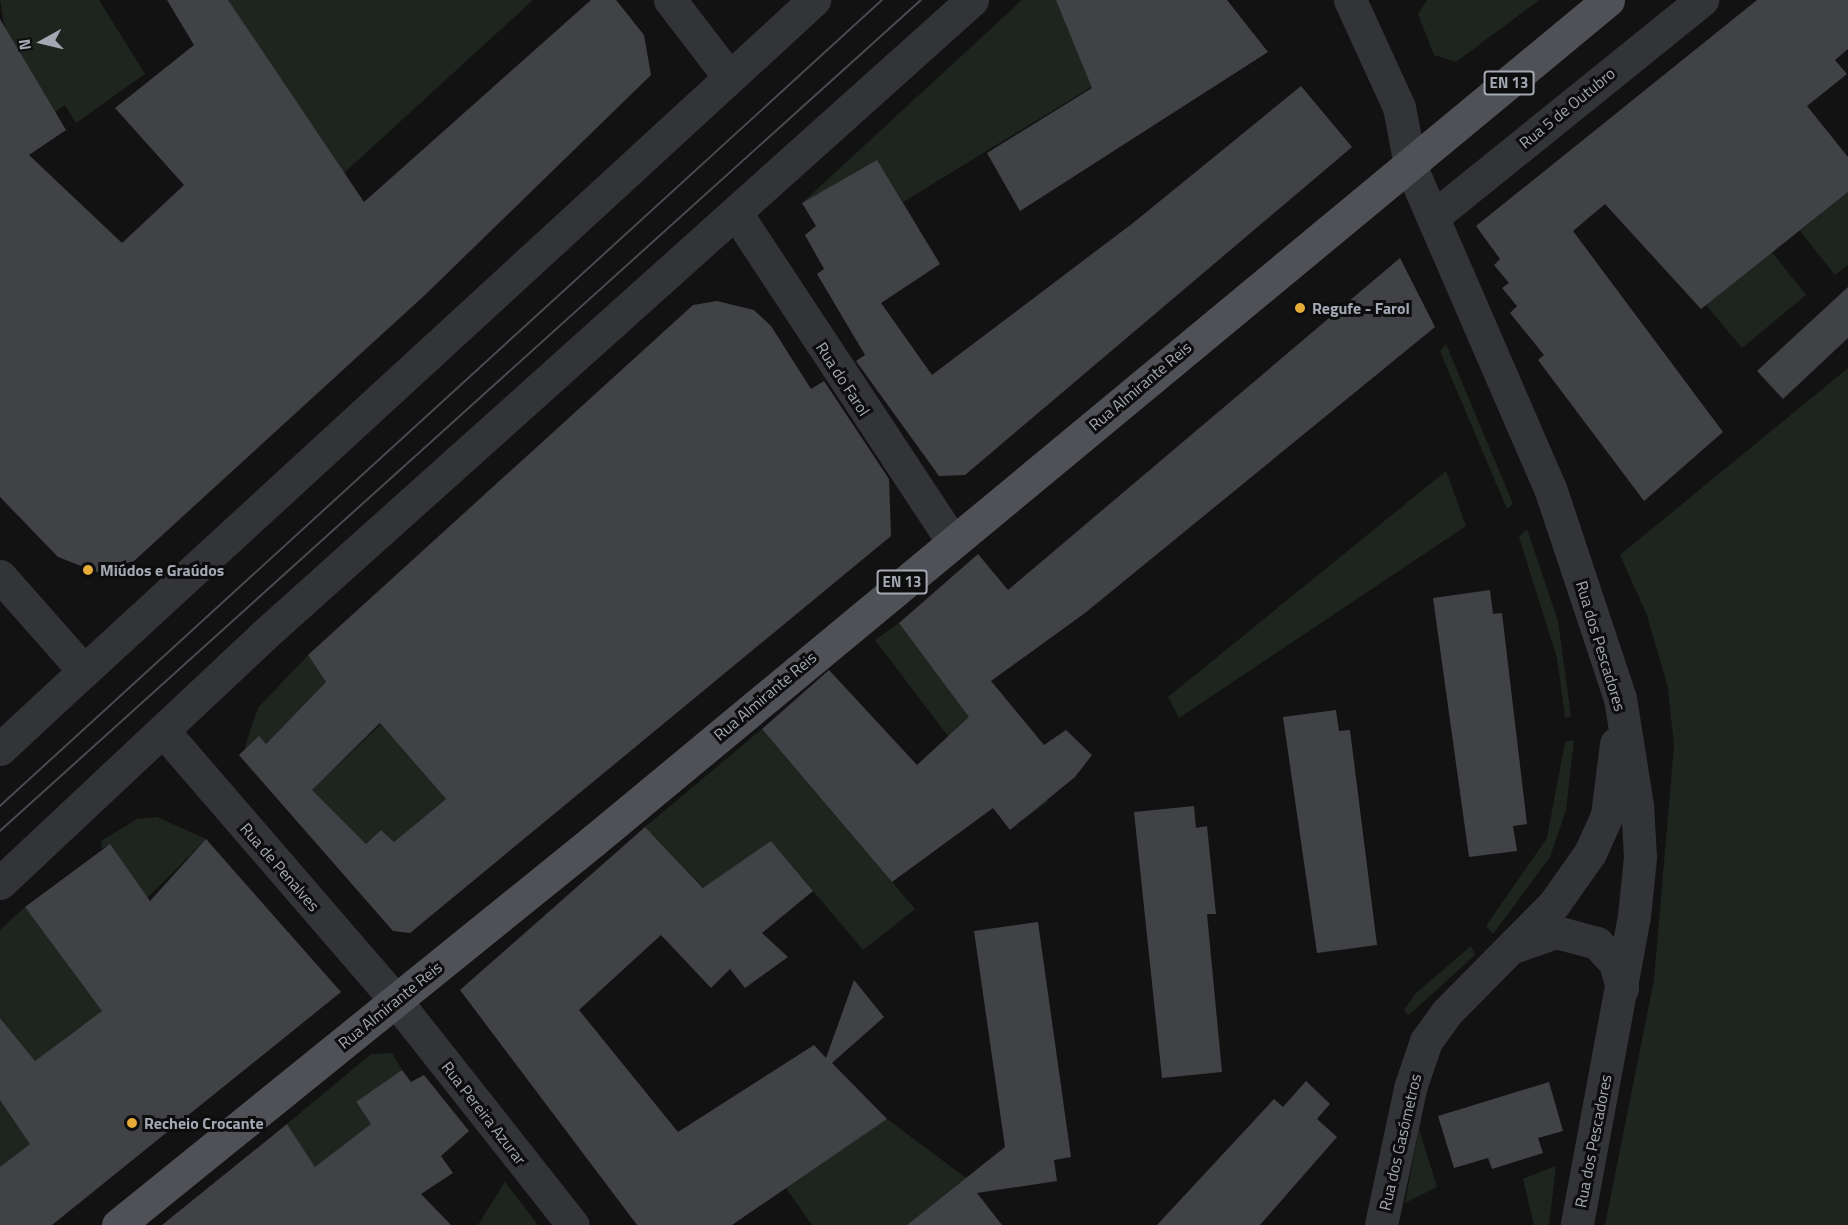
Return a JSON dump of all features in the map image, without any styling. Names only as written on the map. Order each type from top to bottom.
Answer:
[{"type":"main road","name":"EN 13","points":[[1410,165],[1608,0]]},
{"type":"main road","name":"Rua Almirante Reis","points":[[118,1225],[396,1001],[1410,165]]},
{"type":"street","points":[[670,0],[729,77]]},
{"type":"street","points":[[0,749],[814,0]]},
{"type":"street","points":[[0,883],[165,733],[282,619],[972,0]]},
{"type":"street","name":"Rua dos Pescadores","points":[[1350,0],[1399,107],[1410,165],[1550,488],[1620,698],[1641,857],[1622,988],[1577,1225]]},
{"type":"street","name":"Rua 5 de Outubro","points":[[1433,216],[1702,0]]},
{"type":"street","name":"Rua do Farol","points":[[735,213],[953,542]]},
{"type":"street","points":[[0,576],[84,671]]},
{"type":"street","name":"Rua dos Gasómetros","points":[[1382,1225],[1410,1088],[1426,1041],[1572,879],[1607,815],[1620,698]]},
{"type":"street","name":"Rua de Penalves","points":[[165,733],[396,1001]]},
{"type":"street","name":"Rua dos Gasómetros","points":[[1510,949],[1556,932],[1585,938],[1615,963],[1622,988]]},
{"type":"street","name":"Rua Pereira Azurar","points":[[396,1001],[573,1225]]},
{"type":"shaded area","points":[[0,0],[99,0],[145,74],[76,123],[65,105],[23,134]]},
{"type":"shaded area","points":[[218,0],[533,0],[344,173]]},
{"type":"shaded area","points":[[1022,0],[1056,0],[1126,66],[903,202],[877,161],[802,203]]},
{"type":"shaded area","points":[[1427,0],[1539,0],[1456,62],[1434,55],[1418,14]]},
{"type":"shaded area","points":[[1848,192],[1848,265],[1835,275],[1800,231]]},
{"type":"shaded area","points":[[1771,251],[1806,295],[1742,348],[1706,305]]},
{"type":"shaded area","points":[[1446,344],[1513,504],[1507,509],[1440,351]]},
{"type":"shaded area","points":[[1848,368],[1848,1225],[1605,1225],[1654,980],[1674,746],[1668,688],[1647,615],[1620,555]]},
{"type":"shaded area","points":[[1446,471],[1466,526],[1179,718],[1168,697]]},
{"type":"shaded area","points":[[1527,529],[1558,621],[1571,717],[1565,717],[1557,658],[1519,537]]},
{"type":"shaded area","points":[[899,623],[1048,801],[1023,820],[948,736],[875,640]]},
{"type":"shaded area","points":[[308,655],[319,671],[326,665],[331,677],[247,763],[245,746],[258,708]]},
{"type":"shaded area","points":[[381,724],[446,799],[394,842],[381,830],[366,844],[322,800],[297,820],[308,774],[317,785]]},
{"type":"shaded area","points":[[762,729],[915,909],[863,950],[771,841],[709,893],[645,827]]},
{"type":"shaded area","points":[[1574,740],[1566,810],[1550,857],[1493,934],[1486,926],[1547,838],[1565,742]]},
{"type":"shaded area","points":[[157,817],[206,839],[147,898],[110,845],[102,848],[101,841],[137,819]]},
{"type":"shaded area","points":[[25,907],[123,1039],[103,1057],[82,1025],[45,1054],[66,1079],[15,1120],[30,1144],[0,1167],[0,1100],[42,1070],[0,1018],[0,930]]},
{"type":"shaded area","points":[[1471,946],[1475,955],[1409,1015],[1404,1010],[1416,993]]},
{"type":"shaded area","points":[[392,1053],[402,1070],[356,1103],[421,1194],[315,1167],[287,1124],[371,1054]]},
{"type":"shaded area","points":[[887,1119],[966,1178],[907,1225],[812,1225],[786,1188]]},
{"type":"shaded area","points":[[1419,1129],[1437,1187],[1405,1203]]},
{"type":"shaded area","points":[[1556,1166],[1549,1225],[1534,1225],[1523,1179]]},
{"type":"shaded area","points":[[505,1182],[538,1225],[478,1225]]},
{"type":"building","points":[[167,0],[228,0],[364,202],[591,0],[616,0],[644,35],[651,75],[426,294],[134,561],[97,572],[58,557],[0,497],[0,19],[66,130],[29,155],[122,243],[184,185],[115,108],[194,45]]},
{"type":"building","points":[[1056,0],[1227,0],[1268,52],[1020,211],[987,153],[1092,88]]},
{"type":"building","points":[[1757,0],[1848,0],[1848,49],[1835,60],[1847,74],[1807,106],[1848,157],[1848,192],[1701,309],[1605,204],[1573,231],[1723,432],[1644,501],[1538,360],[1544,355],[1510,313],[1517,306],[1502,288],[1509,283],[1494,265],[1500,259],[1476,226]]},
{"type":"building","points":[[1301,86],[1352,147],[965,475],[939,476],[856,361],[865,355],[817,274],[824,269],[805,235],[816,226],[802,203],[877,160],[940,264],[881,303],[932,375],[1133,223]]},
{"type":"building","points":[[1400,258],[1435,327],[1085,613],[991,681],[1044,745],[1066,730],[1092,755],[1075,777],[1010,830],[993,808],[892,882],[762,729],[829,670],[917,765],[969,717],[899,623],[978,554],[1008,590]]},
{"type":"building","points":[[1848,287],[1848,338],[1783,399],[1757,371]]},
{"type":"building","points":[[717,301],[754,310],[771,326],[811,389],[824,381],[889,479],[891,536],[410,933],[393,931],[239,755],[259,736],[266,744],[326,682],[308,655],[693,305]],"holes":[[[380,723],[446,799],[394,842],[381,830],[366,844],[312,790]]]},
{"type":"building","points":[[1490,590],[1493,614],[1502,613],[1527,824],[1513,826],[1517,851],[1469,857],[1433,598]]},
{"type":"building","points":[[1336,710],[1339,731],[1350,730],[1377,945],[1317,953],[1283,717]]},
{"type":"building","points":[[1194,806],[1196,828],[1207,826],[1216,914],[1207,914],[1222,1072],[1162,1078],[1134,812]]},
{"type":"building","points":[[645,827],[703,888],[771,841],[813,891],[762,933],[788,957],[745,988],[730,969],[711,988],[661,935],[579,1010],[678,1132],[814,1045],[826,1058],[854,980],[884,1017],[832,1063],[887,1119],[732,1225],[637,1225],[460,990]]},
{"type":"building","points":[[206,839],[341,992],[52,1225],[0,1225],[0,1167],[30,1144],[0,1100],[0,1018],[35,1061],[102,1011],[25,907],[110,844],[150,901]]},
{"type":"building","points":[[1038,922],[1071,1157],[1054,1160],[1057,1181],[977,1193],[1002,1225],[907,1225],[1005,1147],[974,931]]},
{"type":"building","points":[[402,1070],[411,1082],[424,1075],[469,1131],[441,1156],[453,1173],[421,1194],[451,1225],[162,1225],[287,1124],[315,1167],[371,1124],[356,1102]]},
{"type":"building","points":[[1306,1081],[1330,1104],[1317,1119],[1337,1137],[1260,1225],[1157,1225],[1274,1099],[1283,1107]]},
{"type":"building","points":[[1549,1082],[1563,1131],[1538,1138],[1543,1153],[1492,1169],[1488,1158],[1454,1168],[1438,1116]]},
{"type":"tram line","points":[[0,806],[882,0]]},
{"type":"tram line","points":[[0,831],[921,0]]},
{"type":"place","name":"Regufe - Farol","points":[[1300,308]]},
{"type":"place","name":"Miúdos e Graúdos","points":[[88,570]]},
{"type":"place","name":"Recheio Crocante","points":[[132,1123]]}]
